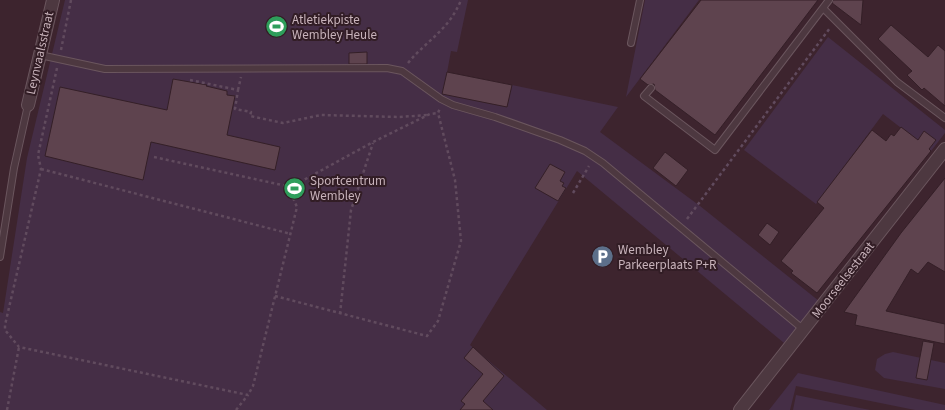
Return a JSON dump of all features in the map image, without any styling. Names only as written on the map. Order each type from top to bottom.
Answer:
[{"type":"street","name":"Leynvaalsstraat","points":[[28,106],[53,0]]},
{"type":"street","name":"Moorseelsestraat","points":[[740,410],[804,331],[945,149]]},
{"type":"lane","points":[[632,43],[640,0]]},
{"type":"lane","points":[[651,88],[644,96],[715,150],[829,0]]},
{"type":"lane","points":[[823,8],[897,82],[945,118]]},
{"type":"lane","points":[[40,55],[104,69],[387,68],[402,71],[440,99],[453,105],[495,117],[560,140],[585,151],[804,331]]},
{"type":"lane","points":[[0,257],[14,168],[28,106]]},
{"type":"path","points":[[71,0],[38,155],[41,170],[5,330],[19,347],[248,395]]},
{"type":"path","points":[[402,71],[416,53],[439,34],[450,21],[461,0]]},
{"type":"path","points":[[680,228],[835,21]]},
{"type":"path","points":[[183,79],[238,90],[235,109],[251,112],[250,116],[283,123],[321,115],[399,117],[438,113],[455,180],[461,241],[438,321],[427,336],[275,296]]},
{"type":"path","points":[[154,157],[291,187],[373,142],[430,114]]},
{"type":"path","points":[[340,314],[351,210],[373,142]]},
{"type":"path","points":[[573,193],[594,157]]},
{"type":"path","points":[[41,170],[291,234]]},
{"type":"path","points":[[236,410],[253,386],[291,234],[297,207],[288,186]]},
{"type":"path","points":[[6,410],[19,347]]},
{"type":"shaded area","name":"Sportcentrum Wembley","points":[[65,0],[468,0],[457,52],[451,51],[443,94],[507,107],[512,85],[618,107],[600,132],[700,206],[819,301],[784,343],[577,171],[470,345],[547,410],[0,410],[0,312],[3,313],[27,158]]},
{"type":"shaded area","points":[[645,0],[699,0],[626,97]]},
{"type":"shaded area","points":[[828,37],[945,130],[945,133],[931,151],[883,114],[816,204],[744,150]]},
{"type":"shaded area","points":[[893,352],[945,363],[945,389],[884,378],[875,370],[877,359],[885,354]]},
{"type":"shaded area","points":[[798,373],[945,405],[945,410],[915,410],[796,386],[790,410],[769,410]]},
{"type":"shaded area","points":[[796,395],[870,410],[793,410]]},
{"type":"building","points":[[701,0],[818,0],[715,135],[655,90],[654,84],[648,85],[640,79]]},
{"type":"building","points":[[833,0],[863,0],[861,25],[832,3]]},
{"type":"building","points":[[891,25],[928,57],[938,45],[945,51],[945,106],[924,88],[922,90],[907,75],[912,71],[878,39]]},
{"type":"building","points":[[367,52],[367,64],[349,64],[349,53]]},
{"type":"building","points":[[447,72],[512,85],[507,107],[442,94]]},
{"type":"building","points":[[173,79],[207,85],[206,86],[227,91],[227,95],[235,96],[227,135],[280,147],[275,170],[151,142],[143,180],[45,156],[60,87],[167,110]]},
{"type":"building","points":[[901,127],[918,140],[924,131],[936,140],[929,149],[931,151],[817,293],[791,273],[793,271],[781,261],[824,208],[817,202],[872,130],[886,141],[891,134],[894,136]]},
{"type":"building","points":[[665,152],[688,170],[676,186],[653,168]]},
{"type":"building","points":[[550,164],[565,172],[560,181],[564,183],[562,186],[566,188],[558,201],[535,188]]},
{"type":"building","points":[[945,178],[945,272],[928,262],[918,274],[911,269],[886,311],[945,324],[945,344],[855,325],[857,315],[844,312],[901,233]]},
{"type":"building","points":[[767,223],[779,232],[770,245],[758,235]]},
{"type":"building","points":[[923,341],[934,343],[927,380],[916,378]]},
{"type":"building","points":[[473,347],[504,376],[483,401],[493,410],[460,410],[465,404],[461,401],[483,374],[464,358]]},
{"type":"place","name":"Atletiekpiste Wembley Heule","points":[[276,27]]},
{"type":"place","name":"Sportcentrum Wembley","points":[[294,188]]},
{"type":"place","name":"Wembley Parkeerplaats P+R","points":[[602,257]]}]
